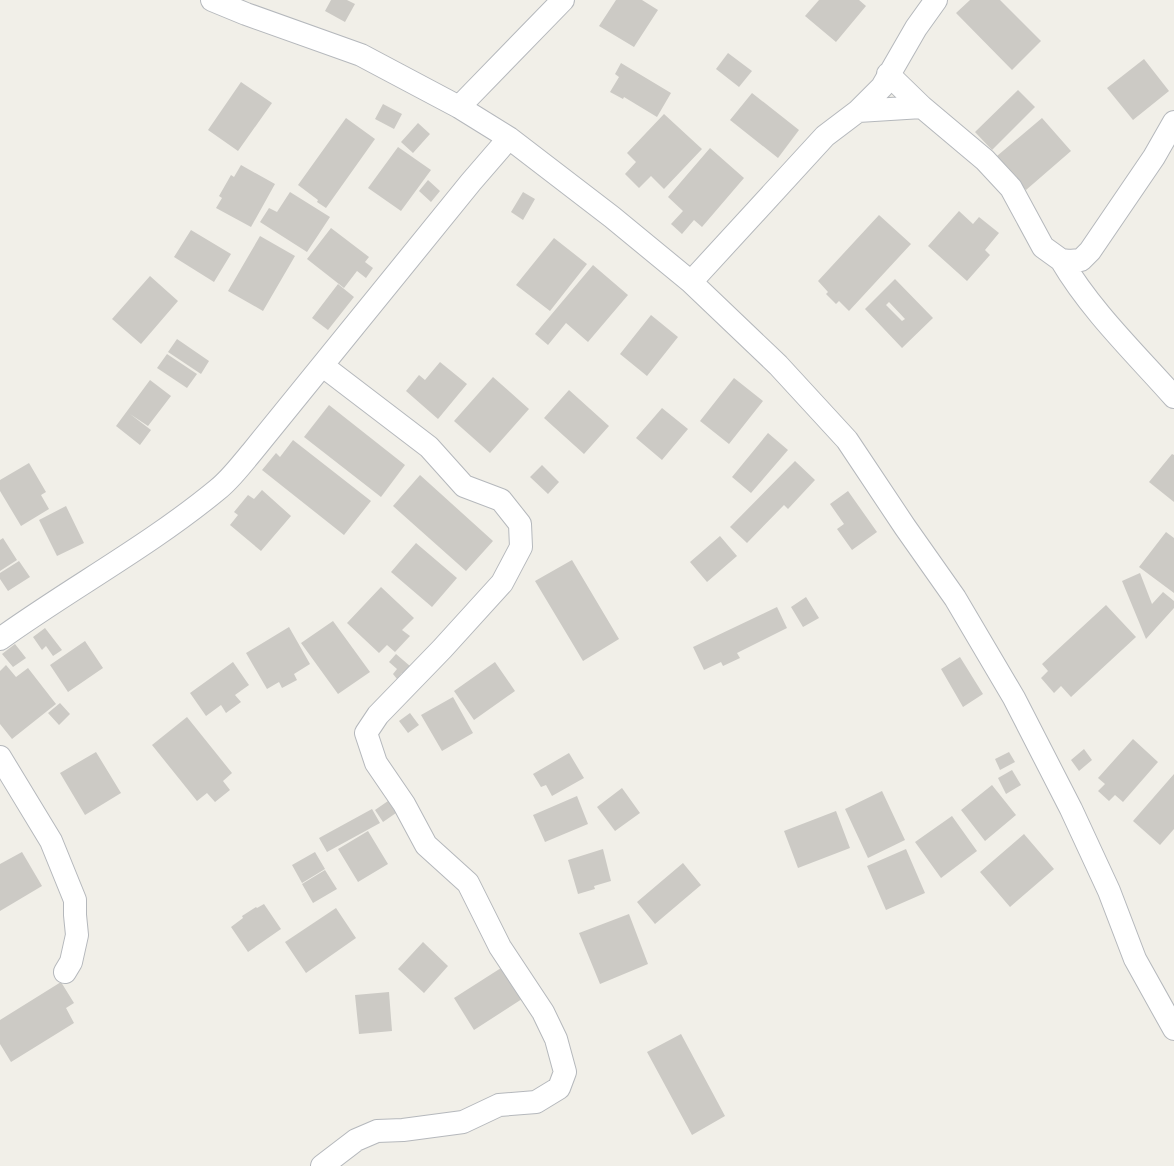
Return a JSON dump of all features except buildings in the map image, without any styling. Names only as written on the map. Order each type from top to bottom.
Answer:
[{"type":"street","points":[[212,0],[246,14],[361,55],[459,107],[509,138],[612,217],[690,282],[778,365],[848,440],[955,598],[1014,698],[1036,740],[1071,809],[1109,891],[1135,959],[1174,1029]]},
{"type":"street","points":[[459,107],[563,0]]},
{"type":"street","points":[[690,282],[825,136],[858,111],[882,87],[888,74],[916,28],[936,0]]},
{"type":"street","points":[[888,74],[922,107],[985,160],[1011,188],[1043,247],[1061,260],[1087,300],[1174,397]]},
{"type":"street","points":[[858,111],[922,107]]},
{"type":"street","points":[[1061,260],[1080,260],[1090,251],[1154,157],[1174,122]]},
{"type":"street","points":[[0,639],[26,620],[148,542],[218,489],[252,452],[471,182],[509,138]]},
{"type":"street","points":[[322,1166],[356,1140],[377,1131],[403,1130],[463,1122],[499,1105],[536,1102],[559,1088],[565,1072],[556,1039],[543,1012],[500,947],[468,883],[426,845],[404,804],[376,763],[366,733],[378,715],[442,650],[502,583],[521,547],[520,524],[501,500],[464,486],[429,447],[323,366]]},
{"type":"street","points":[[0,757],[51,841],[75,900],[77,935],[71,962],[65,972]]}]
